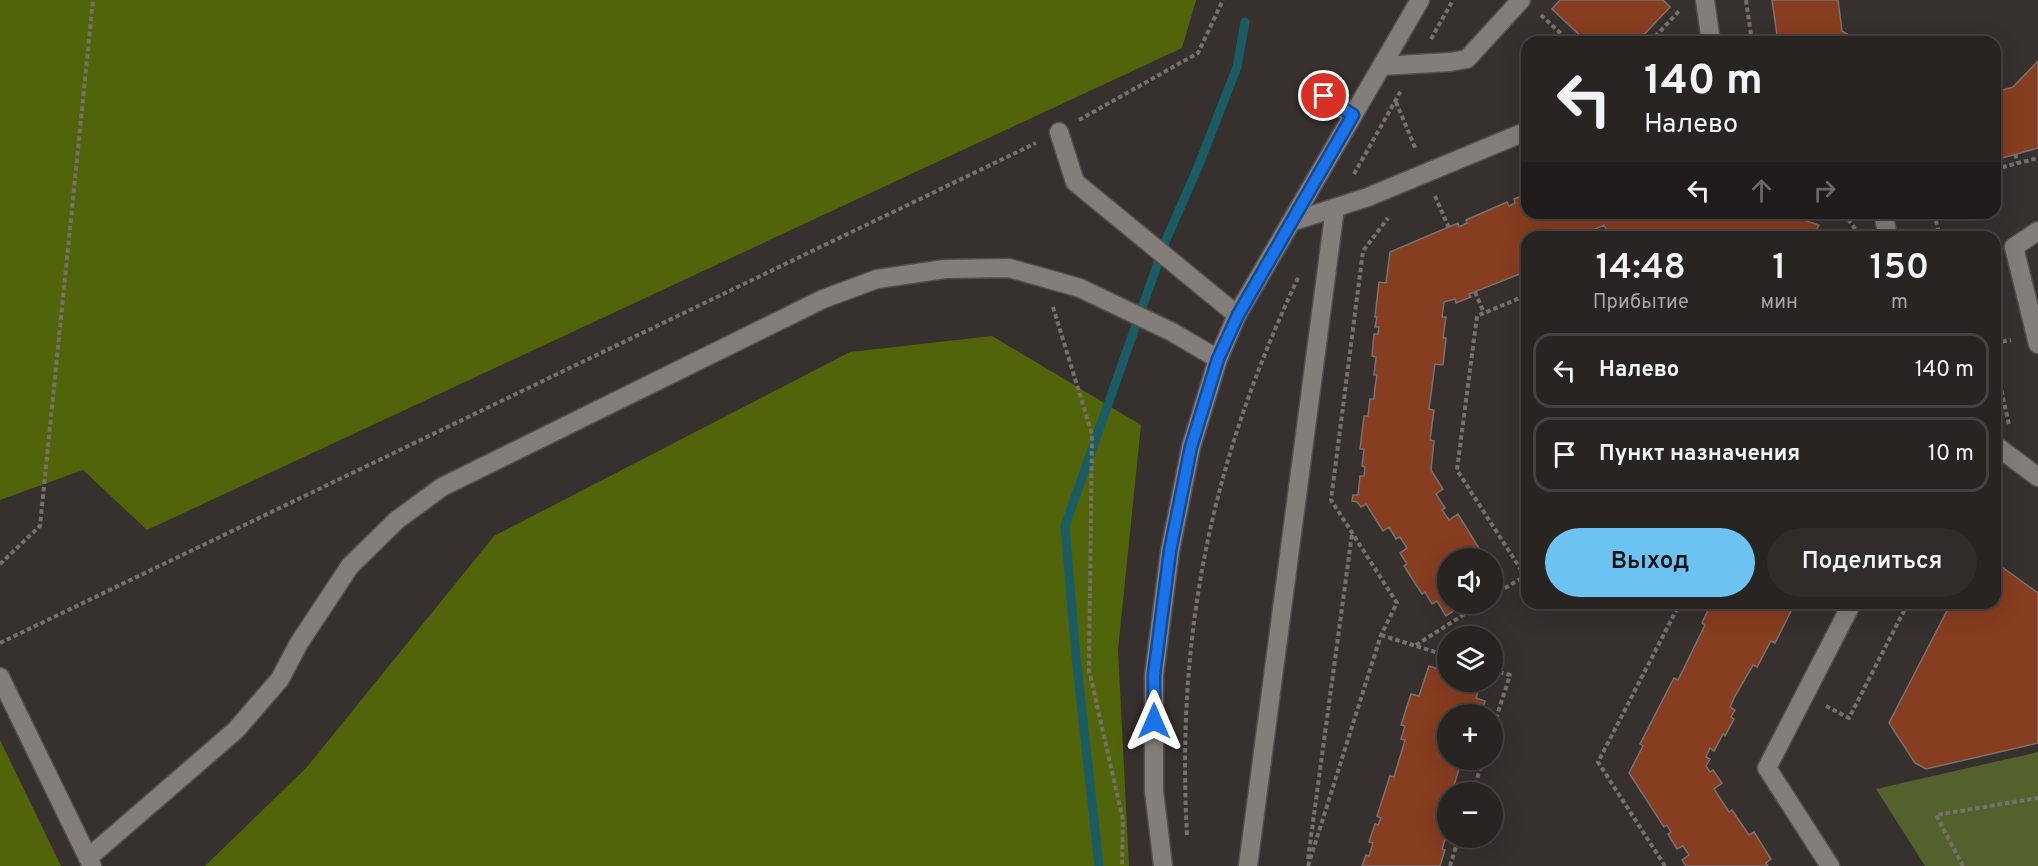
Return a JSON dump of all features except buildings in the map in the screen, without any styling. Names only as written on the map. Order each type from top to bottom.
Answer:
[{"type":"street","points":[[1163,866],[1154,791],[1154,675],[1170,551],[1191,447],[1218,359],[1238,315],[1420,0]]},
{"type":"street","points":[[1382,66],[1467,59],[1521,0]]},
{"type":"street","points":[[1696,1],[1709,36]]},
{"type":"street","points":[[1324,96],[1353,115]]},
{"type":"street","points":[[1059,132],[1075,182],[1238,315]]},
{"type":"street","points":[[1291,222],[1368,197],[1521,133]]},
{"type":"street","points":[[1248,866],[1335,208]]},
{"type":"street","points":[[2038,231],[2014,247],[2038,344]]},
{"type":"street","points":[[0,677],[90,862],[236,730],[280,679],[299,643],[350,566],[397,520],[442,487],[823,300],[877,279],[955,268],[1009,268],[1080,288],[1172,332],[1218,359]]},
{"type":"street","points":[[2001,449],[2038,477]]},
{"type":"street","points":[[1830,866],[1767,768],[1849,609]]},
{"type":"path","points":[[0,564],[40,526],[93,0]]},
{"type":"path","points":[[0,643],[1059,132],[1198,53],[1222,0]]},
{"type":"path","points":[[1335,208],[1453,0]]},
{"type":"path","points":[[1746,0],[1751,36]]},
{"type":"path","points":[[1657,36],[1696,1]]},
{"type":"path","points":[[1540,14],[1564,36]]},
{"type":"path","points":[[2016,154],[2018,163]]},
{"type":"path","points":[[2001,167],[2038,158]]},
{"type":"path","points":[[1307,866],[1381,635],[1397,603],[1332,500],[1364,251],[1387,219]]},
{"type":"path","points":[[1188,844],[1184,784],[1185,713],[1190,647],[1199,581],[1212,516],[1229,451],[1262,357],[1303,266]]},
{"type":"path","points":[[1044,278],[1092,434],[1089,670],[1123,820],[1122,866]]},
{"type":"path","points":[[1475,292],[1484,313]]},
{"type":"path","points":[[1521,298],[1477,316],[1457,470],[1521,570]]},
{"type":"path","points":[[2001,388],[2017,461]]},
{"type":"path","points":[[1307,866],[1352,533]]},
{"type":"path","points":[[1503,589],[1521,578]]},
{"type":"path","points":[[1665,866],[1598,762],[1677,609]]},
{"type":"path","points":[[1805,695],[1849,718],[1905,609]]},
{"type":"path","points":[[1416,645],[1465,614]]},
{"type":"path","points":[[1381,635],[1437,652]]},
{"type":"path","points":[[1501,704],[1510,675],[1503,673]]},
{"type":"path","points":[[1963,866],[1936,815],[2038,798]]},
{"type":"path","points":[[1450,866],[1456,848]]},
{"type":"green space","points":[[0,0],[1196,0],[1182,48],[147,530],[83,470],[0,500]]},
{"type":"green space","points":[[992,336],[1141,425],[1118,650],[1129,866],[205,866],[307,767],[494,536],[850,352]]},
{"type":"green space","points":[[0,740],[61,866],[0,866]]},
{"type":"green space","points":[[2038,752],[2038,866],[1925,866],[1876,789]]},
{"type":"waterway","points":[[1099,866],[1076,656],[1065,526],[1166,240],[1198,167],[1237,67],[1245,22]]},
{"type":"route","points":[[1154,721],[1154,675],[1170,551],[1191,447],[1218,359],[1238,315],[1353,115],[1324,96]]}]
